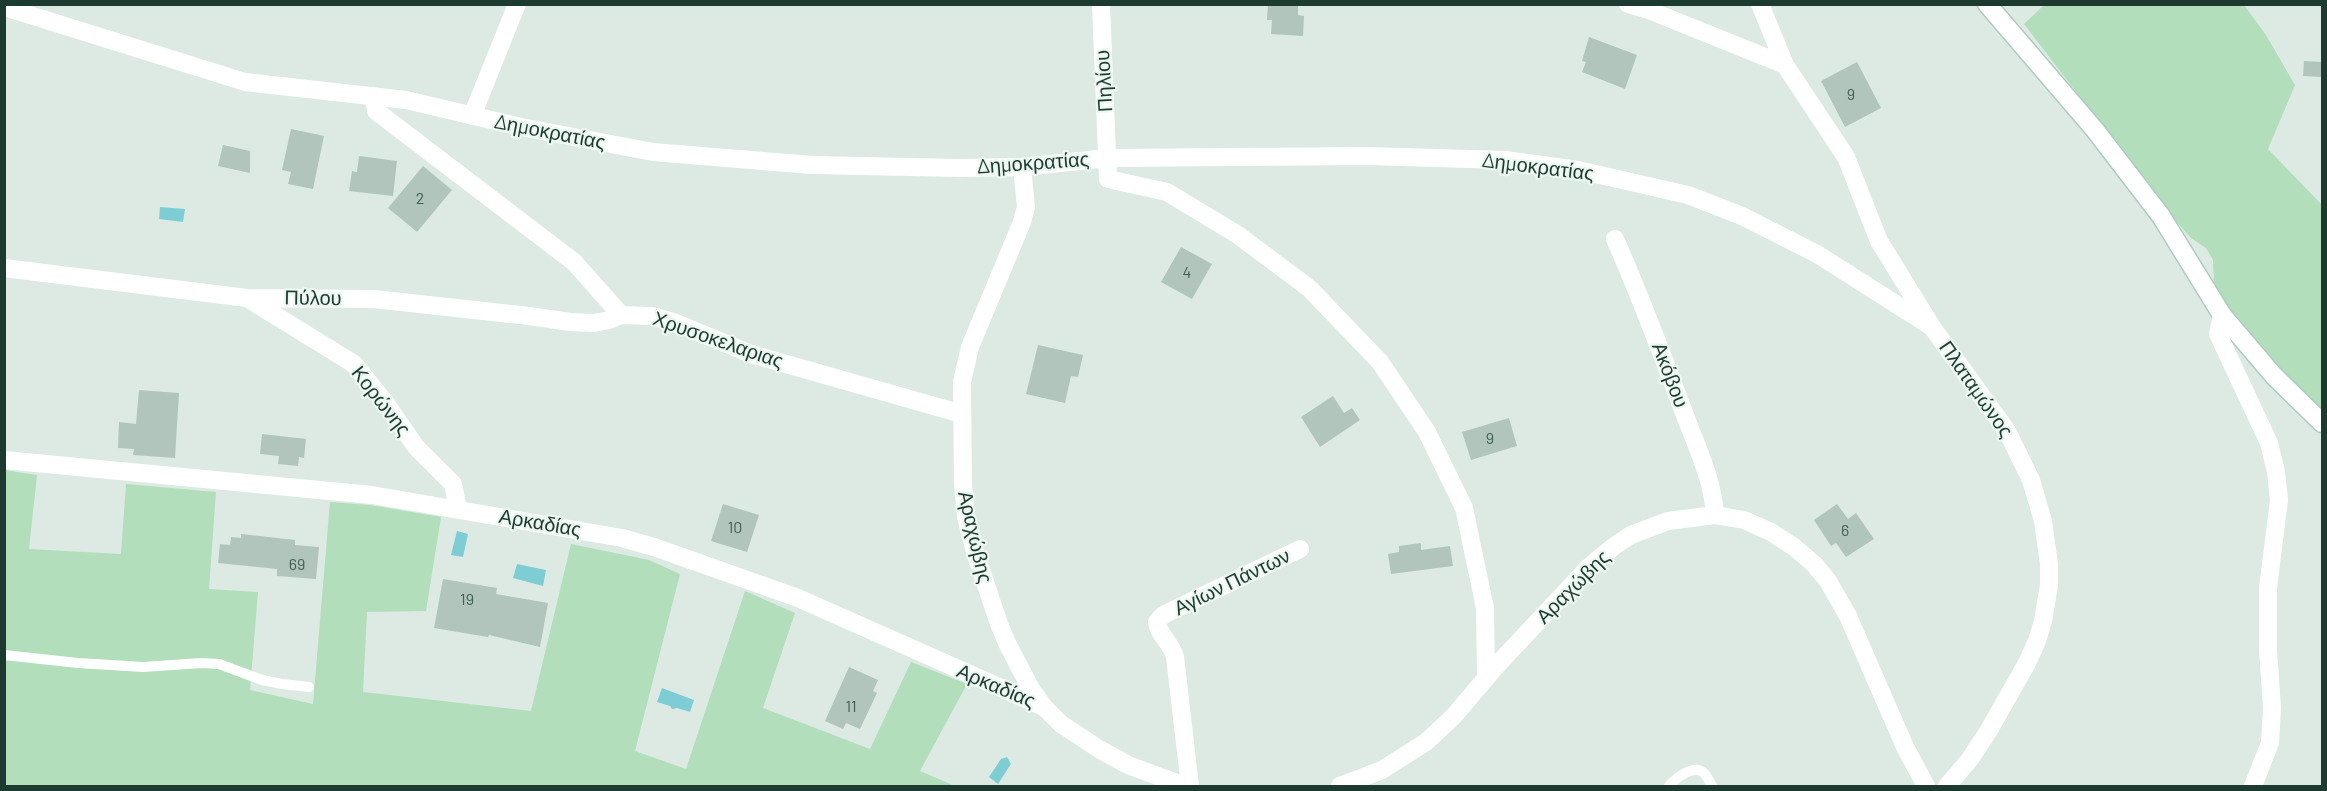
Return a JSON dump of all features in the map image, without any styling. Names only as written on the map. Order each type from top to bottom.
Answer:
[{"type":"street","points":[[472,116],[517,4]]},
{"type":"street","name":"Πηλίου","points":[[1101,4],[1108,158]]},
{"type":"street","points":[[1628,4],[1651,10],[1785,65]]},
{"type":"street","name":"Πλαταμώνος","points":[[1760,4],[1785,65],[1846,157],[1879,241],[1932,327],[1995,413],[2019,453],[2043,521],[2049,564],[2047,603],[2032,652],[1989,730],[1970,759],[1947,786]]},
{"type":"street","points":[[1987,4],[2095,130],[2161,216],[2222,315],[2274,376],[2322,423]]},
{"type":"street","name":"Δημοκρατίας","points":[[4,7],[245,81],[419,103],[472,116],[662,152],[812,165],[959,168],[1022,167],[1108,158],[1367,156],[1505,160],[1578,170],[1688,195],[1742,216],[1817,254],[1932,327]]},
{"type":"street","points":[[374,96],[376,111],[574,262],[621,315]]},
{"type":"street","name":"Δημοκρατίας","points":[[1108,158],[1108,179],[1167,192],[1238,235],[1309,288],[1380,362],[1427,432],[1464,508],[1485,608],[1486,678]]},
{"type":"street","name":"Αραχώβης","points":[[1022,167],[1026,207],[1022,222],[970,347],[962,382],[964,495],[975,552],[1008,645],[1031,689],[1044,707],[1061,724],[1099,749],[1128,765],[1185,786]]},
{"type":"street","name":"Ακόβου","points":[[1615,239],[1638,291],[1704,468],[1715,515]]},
{"type":"street","name":"Πύλου","points":[[4,268],[247,298],[374,299],[570,322],[594,323],[621,315]]},
{"type":"street","name":"Κορώνης","points":[[247,298],[354,364],[387,405],[416,447],[453,484],[458,509]]},
{"type":"street","name":"Χρυσοκελαριας","points":[[621,315],[652,316],[676,323],[751,354],[962,414]]},
{"type":"street","points":[[2222,315],[2218,334],[2269,443],[2276,472],[2279,500],[2268,588],[2272,708],[2270,743],[2253,786]]},
{"type":"street","name":"Αρκαδίας","points":[[4,460],[372,495],[583,530],[654,547],[798,598],[1044,707]]},
{"type":"street","name":"Αραχώβης","points":[[1340,786],[1382,770],[1426,742],[1453,717],[1589,567],[1613,547],[1631,535],[1668,521],[1715,515],[1744,520],[1770,532],[1794,547],[1828,581],[1848,616],[1905,747],[1926,786]]},
{"type":"street","name":"Αγίων Πάντων","points":[[1190,786],[1176,657],[1172,647],[1158,628],[1157,622],[1163,615],[1300,549]]},
{"type":"lane","points":[[4,655],[143,667],[219,664],[262,680],[309,687]]},
{"type":"lane","points":[[1669,786],[1686,773],[1700,770],[1704,772],[1712,786]]},
{"type":"green space","points":[[2044,5],[2244,5],[2266,35],[2295,85],[2268,149],[2322,205],[2322,409],[2280,371],[2236,318],[2214,286],[2213,260],[2206,248],[2191,238],[2169,213],[2024,24]]},
{"type":"green space","points":[[4,470],[37,475],[29,549],[121,554],[126,484],[216,492],[209,589],[258,592],[250,690],[313,704],[330,502],[370,505],[441,517],[426,611],[367,612],[363,692],[531,711],[571,544],[649,560],[680,574],[635,751],[686,769],[745,591],[795,613],[763,708],[870,749],[911,662],[967,684],[920,771],[955,786],[5,786]]},
{"type":"water","points":[[160,207],[185,209],[183,222],[159,219]]},
{"type":"water","points":[[457,531],[468,534],[463,557],[451,555]]},
{"type":"water","points":[[517,564],[546,570],[543,586],[513,578]]},
{"type":"water","points":[[662,688],[694,700],[690,712],[677,708],[672,709],[670,706],[657,702]]},
{"type":"water","points":[[1007,757],[1011,764],[998,784],[989,777],[1001,759]]},
{"type":"building","points":[[1268,4],[1298,4],[1298,15],[1304,16],[1303,36],[1271,34],[1272,20],[1267,20]]},
{"type":"building","points":[[1589,37],[1637,55],[1625,89],[1582,72],[1586,62],[1582,61]]},
{"type":"building","points":[[2304,61],[2322,62],[2321,77],[2303,76]]},
{"type":"building","points":[[1857,62],[1881,108],[1845,127],[1821,81]]},
{"type":"building","points":[[291,129],[324,136],[313,189],[288,184],[291,172],[282,170]]},
{"type":"building","points":[[223,145],[250,151],[250,173],[218,166]]},
{"type":"building","points":[[359,156],[397,161],[393,196],[349,191],[352,171],[357,172]]},
{"type":"building","points":[[423,166],[452,190],[417,232],[388,208]]},
{"type":"building","points":[[1181,247],[1212,264],[1192,299],[1161,282]]},
{"type":"building","points":[[1038,345],[1083,355],[1078,377],[1071,376],[1065,403],[1026,394]]},
{"type":"building","points":[[139,390],[179,393],[175,458],[133,455],[134,449],[118,448],[119,422],[136,424]]},
{"type":"building","points":[[1333,396],[1344,413],[1352,408],[1360,420],[1320,447],[1301,417]]},
{"type":"building","points":[[1509,418],[1517,446],[1471,460],[1462,432]]},
{"type":"building","points":[[262,434],[306,439],[304,458],[299,457],[298,466],[278,464],[279,456],[260,454]]},
{"type":"building","points":[[723,504],[759,515],[747,552],[711,541]]},
{"type":"building","points":[[1837,504],[1848,519],[1856,513],[1874,539],[1846,557],[1836,543],[1831,546],[1814,520]]},
{"type":"building","points":[[241,534],[295,540],[295,545],[319,547],[316,579],[277,576],[277,569],[218,563],[220,544],[230,545],[231,537],[241,538]]},
{"type":"building","points":[[1421,543],[1421,550],[1450,546],[1453,566],[1391,574],[1388,554],[1399,552],[1399,546]]},
{"type":"building","points":[[443,579],[497,588],[496,594],[548,603],[540,647],[489,635],[488,637],[434,628]]},
{"type":"building","points":[[849,667],[878,680],[873,691],[877,693],[860,729],[846,723],[843,729],[825,721]]}]
